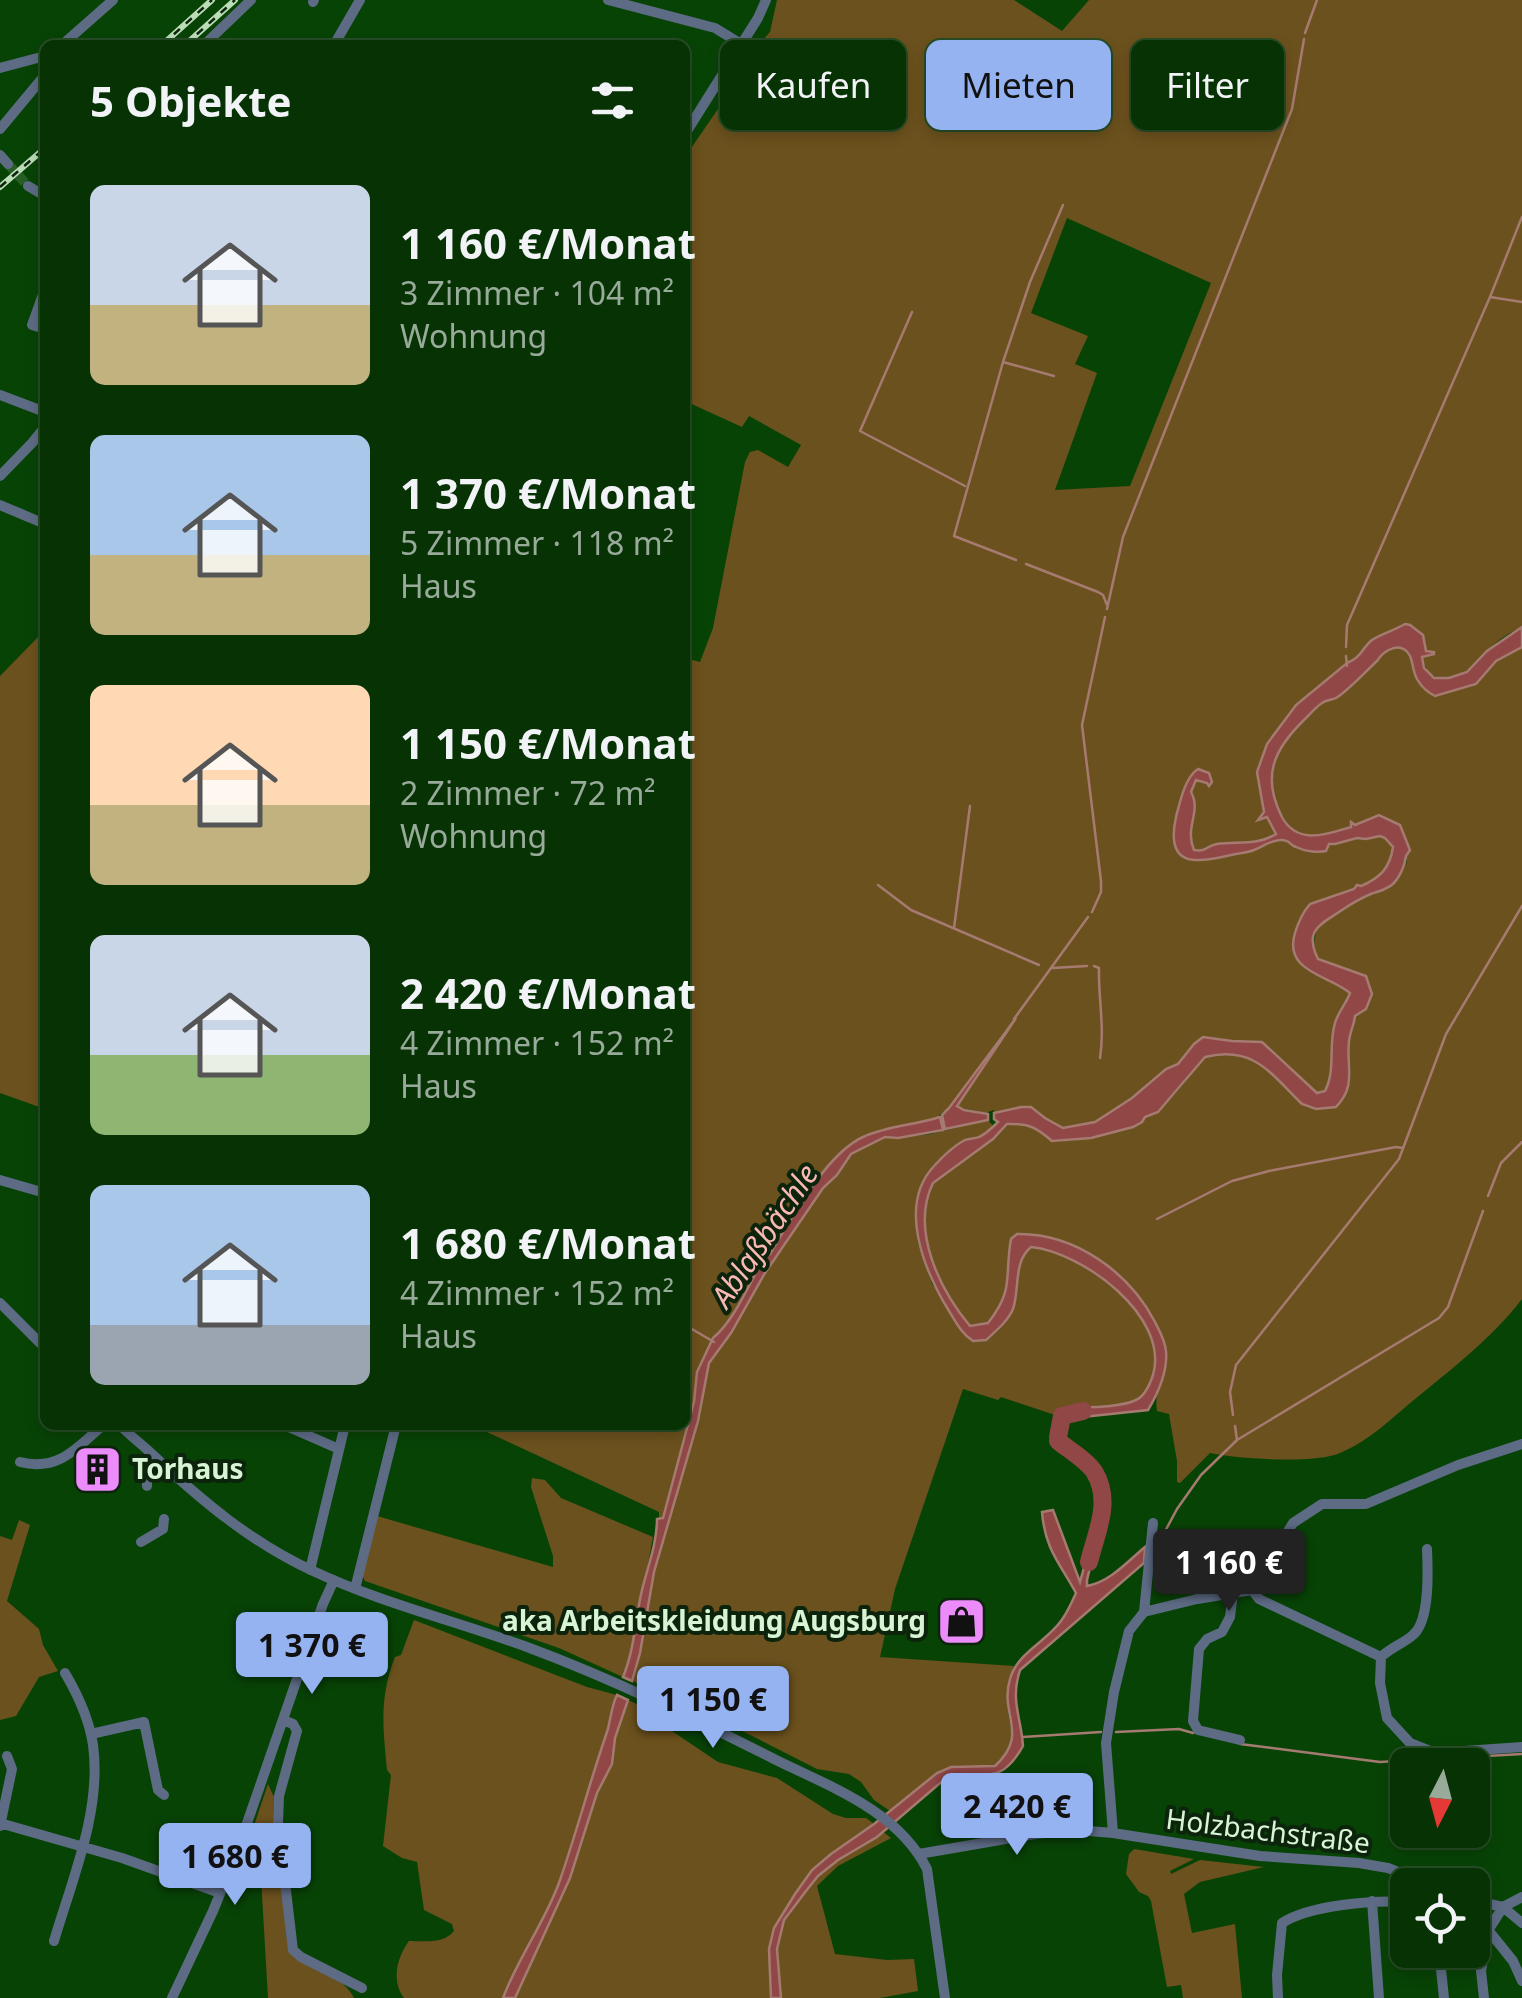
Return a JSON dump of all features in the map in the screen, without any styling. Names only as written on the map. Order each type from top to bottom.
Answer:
[{"type":"street","points":[[68,40],[113,0]]},
{"type":"street","points":[[209,40],[251,0]]},
{"type":"street","points":[[337,40],[360,0]]},
{"type":"street","points":[[608,0],[715,28],[734,40]]},
{"type":"street","points":[[744,40],[766,0]]},
{"type":"street","points":[[0,68],[40,57]]},
{"type":"street","points":[[690,126],[720,78]]},
{"type":"street","points":[[0,129],[40,81]]},
{"type":"street","points":[[28,186],[40,193]]},
{"type":"street","points":[[40,302],[32,325],[40,328]]},
{"type":"street","points":[[0,395],[40,410]]},
{"type":"street","points":[[0,476],[40,432]]},
{"type":"street","points":[[0,506],[40,522]]},
{"type":"street","points":[[0,1180],[40,1192]]},
{"type":"street","points":[[0,1303],[40,1343]]},
{"type":"street","points":[[20,1462],[44,1466],[54,1462],[96,1430]]},
{"type":"street","points":[[125,1430],[227,1520],[310,1570],[606,1678],[872,1810],[898,1831],[927,1869],[945,1998]]},
{"type":"street","points":[[295,1430],[339,1449]]},
{"type":"street","points":[[310,1570],[344,1430]]},
{"type":"street","points":[[354,1589],[395,1430]]},
{"type":"street","points":[[1144,1612],[1197,1598],[1252,1590],[1293,1523],[1322,1504],[1366,1504],[1458,1465],[1522,1444]]},
{"type":"street","points":[[147,1486],[150,1475],[161,1463]]},
{"type":"street","points":[[141,1542],[163,1529],[164,1519]]},
{"type":"street","points":[[1113,1834],[1106,1742],[1129,1632],[1144,1612],[1152,1523]]},
{"type":"street","points":[[1381,1657],[1416,1633],[1426,1604],[1427,1550]]},
{"type":"street","points":[[172,1998],[220,1894],[334,1580]]},
{"type":"street","points":[[1252,1590],[1259,1599],[1381,1657]]},
{"type":"street","points":[[1233,1593],[1230,1617],[1222,1632],[1207,1639],[1199,1649],[1193,1721],[1198,1730],[1240,1740]]},
{"type":"street","points":[[1381,1657],[1380,1683],[1387,1718],[1410,1743],[1434,1753],[1522,1747]]},
{"type":"street","points":[[54,1941],[82,1846],[94,1777],[91,1734],[64,1673]]},
{"type":"street","points":[[283,1720],[298,1731],[281,1782],[278,1822],[293,1950],[301,1958],[362,1988]]},
{"type":"street","points":[[91,1734],[144,1722],[158,1790],[164,1795]]},
{"type":"street","points":[[7,1756],[12,1769],[0,1824],[162,1870],[220,1894]]},
{"type":"street","name":"Holzbachstraße","points":[[919,1854],[1076,1830],[1260,1856],[1390,1869]]},
{"type":"street","points":[[1490,1926],[1503,1907],[1522,1897]]},
{"type":"street","points":[[1278,1998],[1276,1975],[1282,1924],[1294,1916],[1372,1900],[1390,1901]]},
{"type":"street","points":[[1372,1900],[1379,1998]]},
{"type":"street","points":[[1490,1904],[1503,1907],[1522,1923]]},
{"type":"street","points":[[1490,1932],[1513,1961],[1522,1982]]},
{"type":"street","points":[[1441,1968],[1444,1998]]},
{"type":"street","points":[[1482,1968],[1484,1998]]},
{"type":"shaded area","points":[[777,0],[1014,0],[1062,31],[1089,0],[1522,0],[1522,627],[1495,643],[1472,668],[1449,678],[1429,672],[1422,656],[1434,652],[1426,651],[1423,635],[1410,625],[1373,640],[1353,662],[1296,705],[1267,744],[1257,772],[1264,812],[1259,819],[1267,817],[1276,834],[1269,838],[1194,850],[1191,833],[1195,806],[1191,792],[1196,780],[1211,785],[1209,773],[1198,769],[1184,790],[1176,816],[1175,845],[1179,853],[1195,861],[1251,851],[1278,840],[1303,850],[1319,851],[1326,850],[1329,843],[1378,837],[1385,838],[1393,847],[1386,866],[1373,879],[1361,887],[1357,885],[1310,904],[1295,933],[1293,946],[1301,964],[1350,993],[1335,1023],[1325,1091],[1317,1093],[1262,1042],[1203,1037],[1178,1064],[1095,1122],[1063,1128],[1031,1107],[982,1114],[957,1107],[1007,1028],[940,1117],[863,1137],[849,1145],[823,1172],[764,1258],[728,1321],[713,1338],[697,1372],[690,1417],[690,659],[700,662],[713,628],[750,452],[758,450],[788,467],[801,445],[749,416],[742,427],[690,403],[690,150],[720,106],[720,130],[906,130],[906,40],[763,40],[770,32]],"holes":[[[1067,218],[1211,283],[1130,486],[1055,490],[1097,373],[1075,364],[1088,336],[1031,313]]]},
{"type":"shaded area","points":[[1405,624],[1423,635],[1426,651],[1434,652],[1422,657],[1424,668],[1434,678],[1467,672],[1487,651],[1522,627],[1522,647],[1496,661],[1476,684],[1435,696],[1419,682],[1406,651],[1388,650],[1341,695],[1324,702],[1294,730],[1274,764],[1272,789],[1276,802],[1282,817],[1296,832],[1323,835],[1379,815],[1400,825],[1410,850],[1393,884],[1349,906],[1314,934],[1318,959],[1366,976],[1372,994],[1366,1009],[1355,1016],[1349,1041],[1349,1084],[1336,1107],[1316,1109],[1302,1104],[1271,1073],[1249,1059],[1222,1054],[1205,1057],[1158,1112],[1133,1127],[1091,1138],[1052,1141],[1032,1127],[1007,1124],[993,1139],[933,1183],[925,1220],[932,1259],[948,1295],[970,1326],[988,1323],[1002,1301],[1011,1239],[1017,1234],[1059,1240],[1098,1259],[1131,1287],[1155,1322],[1165,1343],[1166,1359],[1162,1382],[1148,1410],[1058,1416],[1067,1408],[1121,1404],[1142,1396],[1153,1375],[1155,1353],[1148,1331],[1118,1291],[1096,1274],[1074,1261],[1031,1247],[1019,1268],[1011,1313],[986,1340],[973,1341],[949,1311],[924,1258],[916,1218],[923,1181],[953,1148],[982,1136],[994,1126],[998,1122],[994,1113],[1031,1107],[1063,1128],[1095,1122],[1178,1064],[1203,1037],[1262,1042],[1317,1093],[1325,1091],[1335,1023],[1350,993],[1302,964],[1293,946],[1295,933],[1310,904],[1379,876],[1393,847],[1380,836],[1329,844],[1326,851],[1319,852],[1278,840],[1248,852],[1195,860],[1179,853],[1175,845],[1176,817],[1186,784],[1198,769],[1209,773],[1212,782],[1209,786],[1196,780],[1191,792],[1195,806],[1191,834],[1194,850],[1255,842],[1276,834],[1267,817],[1258,820],[1264,812],[1257,772],[1267,744],[1296,705],[1372,640]]},
{"type":"shaded area","points":[[40,635],[40,1107],[0,1093],[0,676]]},
{"type":"shaded area","points":[[1398,647],[1409,656],[1421,683],[1435,696],[1476,684],[1496,661],[1522,647],[1522,1299],[1472,1352],[1380,1429],[1351,1448],[1328,1456],[1295,1459],[1210,1453],[1180,1483],[1169,1414],[1157,1411],[1165,1343],[1130,1287],[1079,1248],[1038,1235],[1017,1234],[1011,1239],[1002,1304],[988,1323],[970,1326],[948,1295],[932,1259],[924,1221],[926,1202],[932,1184],[1007,1124],[1032,1127],[1052,1141],[1111,1132],[1140,1121],[1163,1106],[1204,1057],[1221,1054],[1249,1058],[1271,1072],[1309,1108],[1349,1086],[1349,1038],[1355,1016],[1362,1012],[1372,994],[1365,976],[1318,960],[1313,949],[1317,926],[1349,904],[1397,880],[1407,862],[1400,825],[1379,815],[1321,837],[1297,833],[1277,806],[1272,778],[1280,750],[1300,723],[1321,704],[1346,690],[1381,655]]},
{"type":"shaded area","points":[[1016,1018],[957,1106],[988,1114],[988,1120],[945,1129],[942,1115]]},
{"type":"shaded area","points":[[940,1117],[943,1130],[885,1137],[851,1154],[765,1273],[709,1363],[698,1421],[654,1572],[640,1653],[632,1681],[623,1677],[657,1519],[663,1518],[687,1430],[690,1430],[697,1372],[713,1338],[735,1312],[764,1258],[823,1172],[849,1145],[891,1128]]},
{"type":"shaded area","points":[[988,1120],[994,1127],[979,1137],[967,1138],[933,1166],[921,1191],[916,1225],[918,1244],[932,1284],[980,1342],[994,1334],[1010,1313],[1027,1249],[1059,1253],[1095,1273],[1139,1314],[1152,1340],[1154,1368],[1147,1389],[1137,1399],[1113,1406],[1067,1408],[1058,1416],[963,1389],[895,1589],[880,1657],[1014,1666],[1007,1694],[1011,1741],[995,1766],[951,1767],[937,1773],[890,1811],[849,1774],[817,1769],[705,1712],[632,1681],[654,1572],[698,1421],[709,1363],[765,1273],[851,1154],[885,1137],[931,1134]]},
{"type":"shaded area","points":[[483,1430],[687,1430],[663,1518],[659,1518],[659,1512]]},
{"type":"shaded area","points":[[532,1478],[545,1480],[561,1498],[653,1537],[630,1662],[623,1677],[559,1648],[365,1581],[362,1575],[377,1516],[553,1567],[531,1487]]},
{"type":"shaded area","points":[[1053,1510],[1080,1582],[1091,1542],[1096,1543],[1087,1586],[1111,1576],[1145,1547],[1144,1563],[1020,1670],[1016,1700],[1023,1746],[1006,1768],[989,1775],[946,1778],[877,1837],[818,1876],[784,1920],[777,1949],[781,1998],[771,1998],[769,1949],[774,1928],[812,1870],[937,1773],[951,1767],[995,1766],[1005,1755],[1012,1734],[1010,1679],[1025,1655],[1061,1621],[1076,1593],[1046,1536],[1042,1512]]},
{"type":"shaded area","points":[[19,1520],[30,1525],[7,1601],[39,1629],[58,1671],[39,1677],[16,1716],[0,1720],[0,1536],[12,1540]]},
{"type":"shaded area","points":[[414,1620],[617,1695],[560,1880],[503,1998],[404,1998],[398,1984],[401,1954],[409,1941],[439,1940],[454,1931],[452,1924],[424,1910],[417,1862],[383,1846],[391,1775],[387,1770],[384,1700],[395,1657],[401,1655]]},
{"type":"shaded area","points":[[617,1695],[628,1700],[615,1738],[612,1764],[597,1793],[570,1878],[515,1998],[503,1998],[560,1880]]},
{"type":"shaded area","points":[[628,1700],[718,1762],[777,1778],[833,1814],[866,1818],[874,1824],[812,1870],[782,1914],[769,1949],[771,1998],[515,1998],[570,1878],[597,1793],[612,1764],[615,1738]]},
{"type":"shaded area","points":[[268,1784],[274,1797],[273,1821],[289,1952],[337,1979],[354,1998],[268,1998],[261,1878],[240,1867]]},
{"type":"shaded area","points":[[882,1831],[891,1838],[838,1866],[817,1886],[835,1954],[914,1959],[918,1991],[880,1998],[781,1998],[777,1951],[789,1912],[827,1869]]},
{"type":"shaded area","points":[[1134,1849],[1194,1859],[1170,1871],[1171,1874],[1200,1860],[1264,1867],[1200,1882],[1184,1894],[1192,1933],[1235,1924],[1242,1998],[1183,1998],[1181,1985],[1167,1987],[1151,1901],[1126,1874],[1129,1854]]},
{"type":"waterway","points":[[1305,33],[1317,0]]},
{"type":"waterway","points":[[1107,609],[1123,537],[1292,109],[1304,39]]},
{"type":"waterway","points":[[1016,560],[954,536],[1003,362],[1030,282],[1063,205]]},
{"type":"waterway","points":[[1346,647],[1347,625],[1522,217]]},
{"type":"waterway","points":[[1490,297],[1522,302]]},
{"type":"waterway","points":[[912,312],[860,431],[965,486]]},
{"type":"waterway","points":[[1003,362],[1054,376]]},
{"type":"waterway","points":[[1026,564],[1098,592],[1107,605]]},
{"type":"waterway","points":[[1092,912],[1101,892],[1101,881],[1082,725],[1105,617]]},
{"type":"waterway","points":[[1346,656],[1347,666]]},
{"type":"waterway","points":[[954,928],[970,806]]},
{"type":"waterway","points":[[878,885],[911,910],[1039,965]]},
{"type":"waterway","points":[[1233,1415],[1230,1392],[1236,1365],[1399,1159],[1446,1034],[1522,906]]},
{"type":"waterway","points":[[1014,1019],[1088,917]]},
{"type":"waterway","points":[[1053,968],[1087,966]]},
{"type":"waterway","points":[[1094,966],[1099,968],[1100,1058]]},
{"type":"waterway","points":[[1488,1196],[1501,1163],[1522,1142]]},
{"type":"waterway","points":[[1157,1219],[1232,1181],[1403,1148]]},
{"type":"waterway","points":[[1162,1537],[1201,1475],[1237,1440],[1439,1318],[1448,1307],[1483,1211]]},
{"type":"waterway","points":[[690,1328],[714,1342]]},
{"type":"waterway","points":[[1058,1437],[1062,1416],[1083,1411]]},
{"type":"waterway","points":[[1235,1426],[1237,1440]]},
{"type":"waterway","points":[[1058,1441],[1088,1464],[1100,1484],[1101,1518],[1089,1562]]},
{"type":"waterway","points":[[1116,1732],[1179,1729],[1193,1733]]},
{"type":"waterway","points":[[1023,1737],[1101,1732]]},
{"type":"waterway","points":[[1240,1744],[1380,1762],[1522,1754]]},
{"type":"tunnel","points":[[8,164],[28,186]]},
{"type":"railway","points":[[168,40],[212,0]]},
{"type":"railway","points":[[191,40],[235,0]]},
{"type":"railway","points":[[0,187],[40,152]]},
{"type":"place","name":"Torhaus","points":[[97,1469]]},
{"type":"place","name":"aka Arbeitskleidung Augsburg","points":[[961,1621]]},
{"type":"water label","name":"Ablaßbächle","points":[[765,1236]]}]
